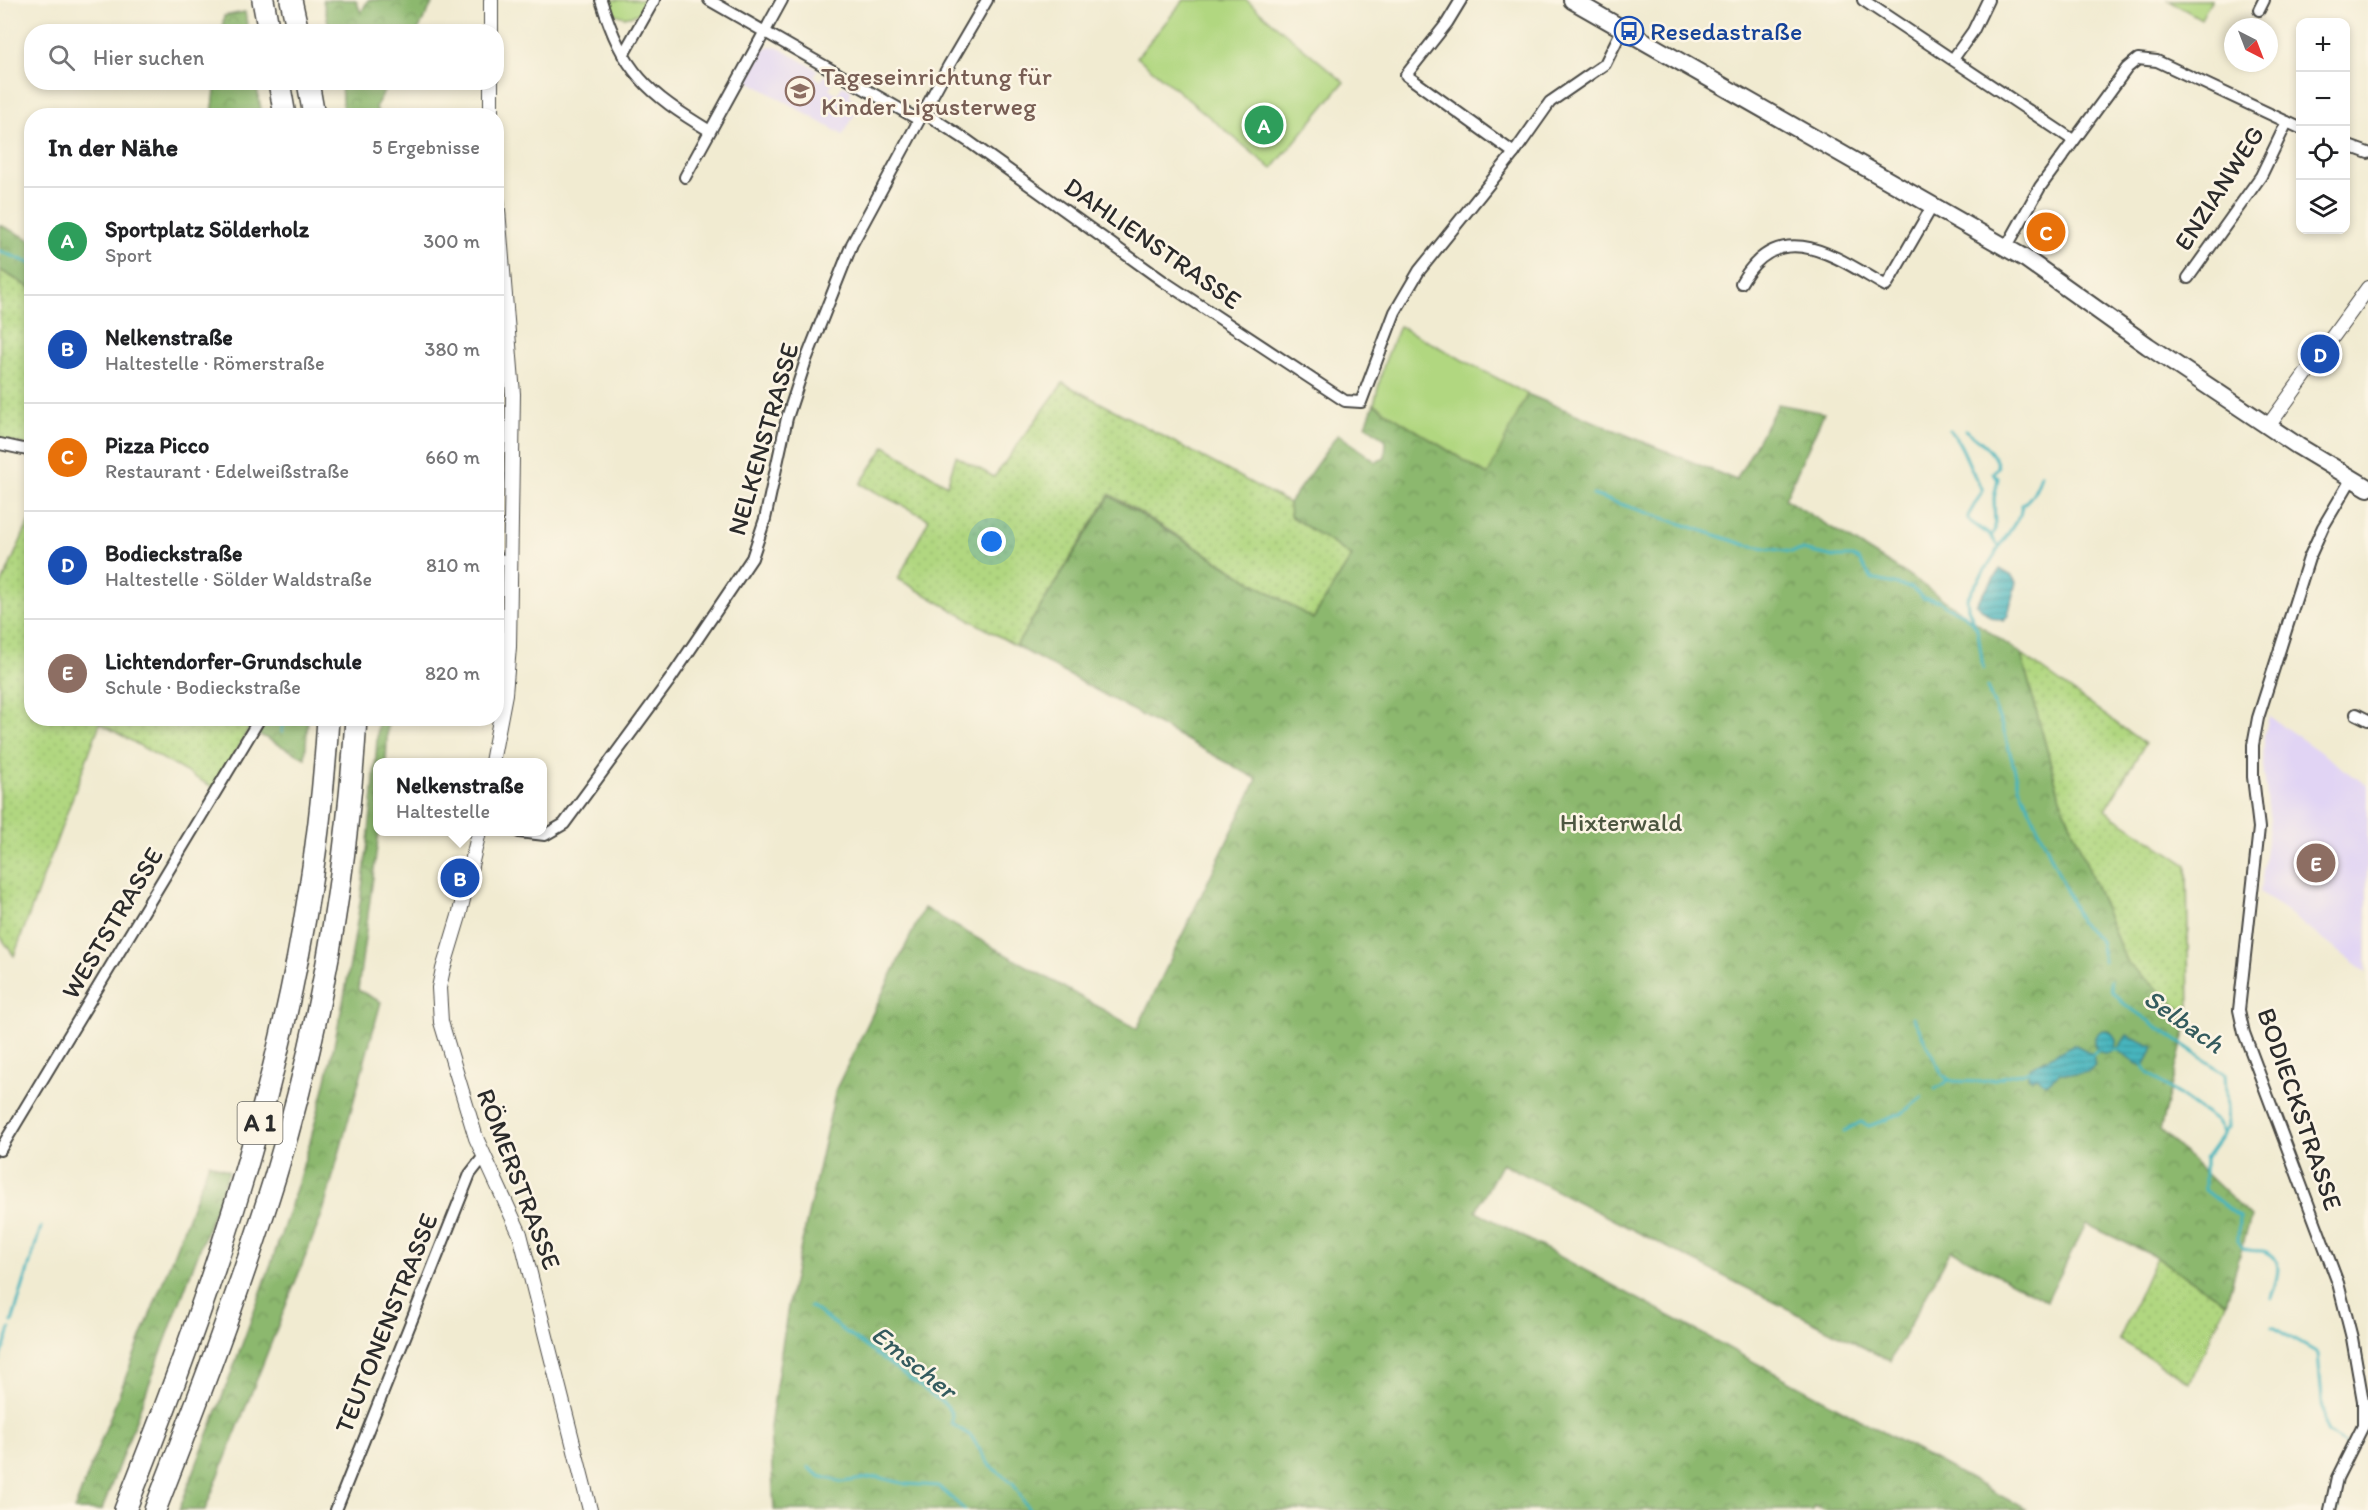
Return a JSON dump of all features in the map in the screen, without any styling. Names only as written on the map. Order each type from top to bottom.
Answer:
[{"type":"highway","points":[[263,0],[268,24]]},
{"type":"highway","points":[[291,0],[296,24]]},
{"type":"highway","points":[[280,90],[284,108]]},
{"type":"highway","points":[[309,90],[313,108]]},
{"type":"highway","name":"A 1","points":[[125,1510],[215,1269],[247,1174],[267,1098],[305,922],[320,806],[327,726]]},
{"type":"highway","name":"A 1","points":[[155,1510],[250,1255],[300,1086],[319,999],[336,902],[348,815],[355,726]]},
{"type":"main road","points":[[1572,0],[2006,248],[2068,287],[2148,346],[2368,488]]},
{"type":"street","points":[[491,0],[491,24]]},
{"type":"street","points":[[602,0],[612,33],[623,55],[642,81],[663,102],[710,131]]},
{"type":"street","points":[[623,55],[654,0]]},
{"type":"street","name":"DAHLIENSTRASSE","points":[[709,0],[764,33],[968,141],[1163,281],[1345,401],[1361,402],[1384,336],[1415,276],[1514,153]]},
{"type":"street","points":[[685,177],[782,0]]},
{"type":"street","name":"NELKENSTRASSE","points":[[547,833],[564,824],[701,635],[752,558],[765,519],[787,418],[810,351],[852,244],[987,0]]},
{"type":"street","points":[[1461,0],[1447,23],[1406,75],[1514,153],[1550,102],[1605,64],[1623,28]]},
{"type":"street","points":[[1863,0],[2073,140]]},
{"type":"street","points":[[1953,59],[1973,31],[1988,0]]},
{"type":"street","points":[[2006,248],[2040,187],[2127,68],[2138,59],[2157,62],[2296,126]]},
{"type":"street","points":[[491,90],[491,108]]},
{"type":"street","name":"ENZIANWEG","points":[[2188,278],[2256,183],[2287,122]]},
{"type":"street","points":[[2350,146],[2368,153]]},
{"type":"street","points":[[1741,283],[1759,259],[1779,249],[1797,245],[1818,248],[1886,286],[1933,205]]},
{"type":"street","points":[[504,283],[513,394],[511,562],[504,699]]},
{"type":"street","points":[[2269,425],[2368,288]]},
{"type":"street","points":[[0,444],[24,449]]},
{"type":"street","name":"BODIECKSTRASSE","points":[[2330,1510],[2337,1478],[2363,1426],[2363,1401],[2352,1338],[2338,1283],[2244,1033],[2239,1010],[2259,828],[2253,777],[2253,745],[2258,718],[2309,558],[2323,527],[2352,478]]},
{"type":"street","points":[[504,560],[511,562]]},
{"type":"street","points":[[2356,714],[2368,720]]},
{"type":"street","name":"WESTSTRASSE","points":[[0,1150],[3,1137],[255,726]]},
{"type":"street","points":[[493,758],[499,726]]},
{"type":"street","name":"RÖMERSTRASSE","points":[[478,836],[459,916],[442,969],[439,1008],[455,1076],[484,1156],[512,1213],[526,1256],[590,1510]]},
{"type":"street","name":"TEUTONENSTRASSE","points":[[336,1510],[470,1174],[484,1156]]},
{"type":"shaded area","name":"Tageseinrichtung für Kinder Ligusterweg","points":[[769,46],[777,47],[818,70],[814,77],[821,81],[825,75],[834,80],[829,89],[837,94],[843,85],[852,90],[849,96],[861,103],[843,135],[745,79],[762,50]]},
{"type":"shaded area","points":[[2269,716],[2368,786],[2366,972],[2260,892],[2270,820],[2263,766],[2264,737]]},
{"type":"green space","points":[[323,0],[356,0],[361,13],[368,0],[434,0],[421,24],[328,24]]},
{"type":"green space","points":[[608,0],[646,0],[638,14],[624,17],[610,12]]},
{"type":"green space","points":[[1184,0],[1246,0],[1344,82],[1272,169],[1137,57]]},
{"type":"green space","points":[[2168,0],[2211,0],[2201,19]]},
{"type":"green space","points":[[245,12],[247,24],[223,24],[224,16]]},
{"type":"green space","points":[[215,90],[257,90],[261,108],[213,108]]},
{"type":"green space","points":[[341,90],[385,90],[376,108],[343,108]]},
{"type":"green space","points":[[0,225],[24,237],[24,284],[0,270]]},
{"type":"green space","points":[[0,270],[24,284],[24,444],[0,439]]},
{"type":"green space","points":[[1399,326],[1527,394],[1488,475],[1374,404],[1384,364]]},
{"type":"green space","points":[[1063,383],[1289,503],[1290,516],[1352,556],[1313,619],[1110,494],[1016,646],[898,579],[929,519],[860,484],[885,446],[947,485],[956,456],[994,477]]},
{"type":"green space","name":"Hixterwald","points":[[1527,394],[1736,480],[1778,404],[1824,413],[1785,499],[1911,577],[2021,654],[2060,798],[2126,961],[2189,1017],[2160,1130],[2251,1217],[2226,1303],[2156,1257],[2086,1224],[2047,1301],[1951,1250],[1890,1361],[1502,1163],[1476,1211],[2027,1510],[1823,1510],[1815,1506],[1813,1510],[774,1510],[770,1427],[789,1300],[836,1089],[924,908],[1137,1029],[1257,779],[1016,646],[1110,496],[1313,619],[1352,556],[1290,516],[1289,503],[1338,434],[1376,462],[1385,458],[1386,440],[1366,425],[1374,404],[1487,475]]},
{"type":"green space","points":[[24,533],[24,726],[99,726],[14,956],[0,936],[0,588]]},
{"type":"green space","points":[[2021,654],[2145,744],[2105,810],[2187,865],[2189,1017],[2126,961],[2060,798]]},
{"type":"green space","points":[[105,726],[251,726],[214,788]]},
{"type":"green space","points":[[261,726],[307,726],[305,758],[258,734]]},
{"type":"green space","points":[[378,726],[388,726],[386,758],[375,758]]},
{"type":"green space","points":[[373,789],[373,836],[378,836],[358,990],[381,1002],[323,1212],[205,1510],[179,1510],[270,1268],[313,1130],[341,1014],[369,836]]},
{"type":"green space","points":[[209,1163],[229,1171],[102,1510],[74,1510]]},
{"type":"green space","points":[[2156,1257],[2226,1303],[2190,1382],[2119,1340]]},
{"type":"water","points":[[2000,569],[2012,576],[2016,582],[2008,615],[2004,621],[1991,617],[1976,604]]},
{"type":"water","points":[[2105,1031],[2113,1034],[2116,1042],[2113,1050],[2105,1053],[2097,1050],[2094,1042],[2097,1034]]},
{"type":"water","points":[[2127,1035],[2154,1047],[2144,1066],[2135,1063],[2117,1050]]},
{"type":"water","points":[[2074,1044],[2093,1054],[2095,1066],[2091,1070],[2083,1073],[2060,1073],[2046,1084],[2037,1077],[2032,1079],[2028,1077],[2029,1068]]},
{"type":"waterway","points":[[0,251],[24,261]]},
{"type":"waterway","points":[[1950,430],[1960,443],[1983,490],[1968,520],[1991,536]]},
{"type":"waterway","points":[[1965,430],[1990,451],[1998,467],[1993,473],[1998,478],[1994,498],[1995,529],[1991,537],[1999,546]]},
{"type":"waterway","name":"Selbach","points":[[1983,668],[1978,632],[1968,608],[1967,598],[2020,515],[2022,505],[2034,491],[2041,474]]},
{"type":"waterway","points":[[1593,495],[1746,545],[1791,552],[1802,550],[1835,557],[1853,557],[1859,560],[1872,579],[1912,588],[1923,598],[1940,601],[1945,606],[1964,614],[1977,628]]},
{"type":"waterway","name":"Selbach","points":[[1987,687],[2005,734],[2019,786],[2081,923],[2100,941],[2104,961]]},
{"type":"waterway","points":[[282,726],[282,732]]},
{"type":"waterway","name":"Selbach","points":[[2110,981],[2112,991],[2123,1003],[2225,1074],[2228,1127],[2205,1159],[2205,1190],[2239,1217],[2238,1241],[2243,1248],[2263,1251],[2275,1258],[2278,1270],[2271,1298]]},
{"type":"waterway","points":[[1913,1017],[1942,1074],[1949,1081]]},
{"type":"waterway","points":[[2093,1054],[2097,1050]]},
{"type":"waterway","points":[[2144,1066],[2149,1074],[2216,1121],[2223,1132]]},
{"type":"waterway","points":[[1935,1089],[1949,1081],[1982,1082],[2028,1071]]},
{"type":"waterway","points":[[1844,1131],[1861,1122],[1869,1126],[1901,1114],[1922,1097]]},
{"type":"waterway","points":[[12,1322],[41,1227]]},
{"type":"waterway","name":"Emscher","points":[[810,1306],[947,1406],[952,1415],[952,1424],[971,1436],[990,1466],[1013,1483],[1029,1510]]},
{"type":"waterway","name":"Selbach","points":[[2272,1327],[2318,1353],[2324,1423],[2328,1433],[2347,1444]]},
{"type":"waterway","points":[[0,1360],[10,1329]]},
{"type":"waterway","name":"Emscher","points":[[808,1467],[819,1476],[842,1482],[877,1477],[906,1484],[938,1486],[965,1510]]},
{"type":"waterway","name":"Selbach","points":[[2337,1510],[2338,1502]]},
{"type":"place","name":"Resedastraße","points":[[1629,31]]},
{"type":"place","name":"Tageseinrichtung für Kinder Ligusterweg","points":[[800,91]]},
{"type":"place","name":"Sportplatz Sölderholz","points":[[1264,125]]},
{"type":"place","name":"Pizza Picco","points":[[2046,232]]},
{"type":"place","name":"Bodieckstraße","points":[[2320,354]]},
{"type":"place","name":"Lichtendorfer-Grundschule","points":[[2316,863]]},
{"type":"place","name":"Nelkenstraße","points":[[460,878]]}]
